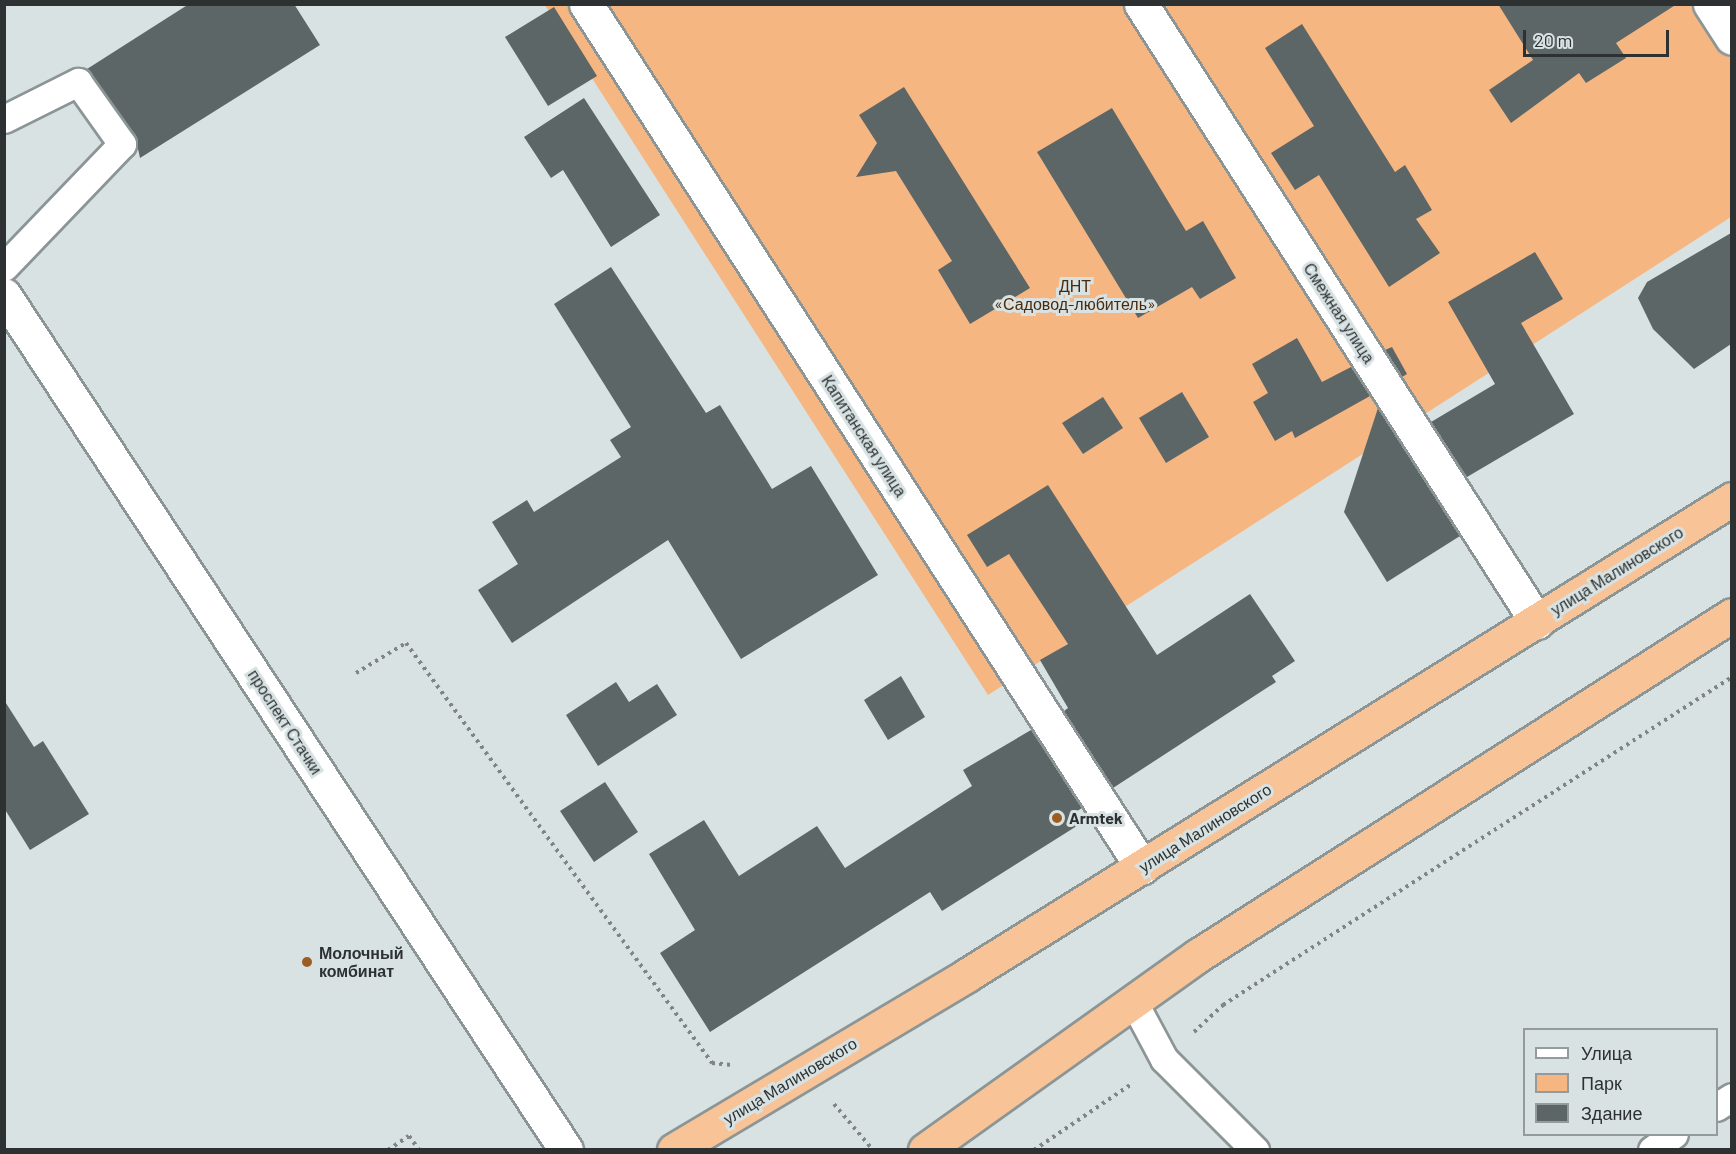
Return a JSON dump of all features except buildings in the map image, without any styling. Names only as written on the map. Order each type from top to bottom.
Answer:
[{"type":"highway","name":"улица Малиновского","points":[[674,1149],[807,1071],[1142,867],[1731,499]]},
{"type":"highway","points":[[926,1149],[1134,1001],[1731,615]]},
{"type":"street","name":"Капитанская улица","points":[[586,4],[1142,867]]},
{"type":"street","name":"Смежная улица","points":[[1141,4],[1537,622]]},
{"type":"street","points":[[1710,4],[1731,38]]},
{"type":"street","name":"проспект Стачки","points":[[4,295],[566,1149]]},
{"type":"lane","points":[[4,119],[78,82],[122,144],[4,267]]},
{"type":"lane","points":[[1134,1001],[1164,1059],[1255,1149]]},
{"type":"lane","points":[[1718,1106],[1731,1097]]},
{"type":"lane","points":[[1652,1149],[1671,1136]]},
{"type":"path","points":[[356,673],[406,643],[712,1063],[735,1065]]},
{"type":"path","points":[[1034,1149],[1164,1059],[1223,1005],[1731,677]]},
{"type":"path","points":[[807,1071],[873,1149]]},
{"type":"path","points":[[387,1149],[409,1136],[418,1149]]},
{"type":"green space","name":"ДНТ «Садовод-любитель»","points":[[545,5],[1731,5],[1731,217],[988,695]]},
{"type":"place","name":"Armtek","points":[[1057,818]]},
{"type":"place","name":"Молочный комбинат","points":[[307,962]]}]
